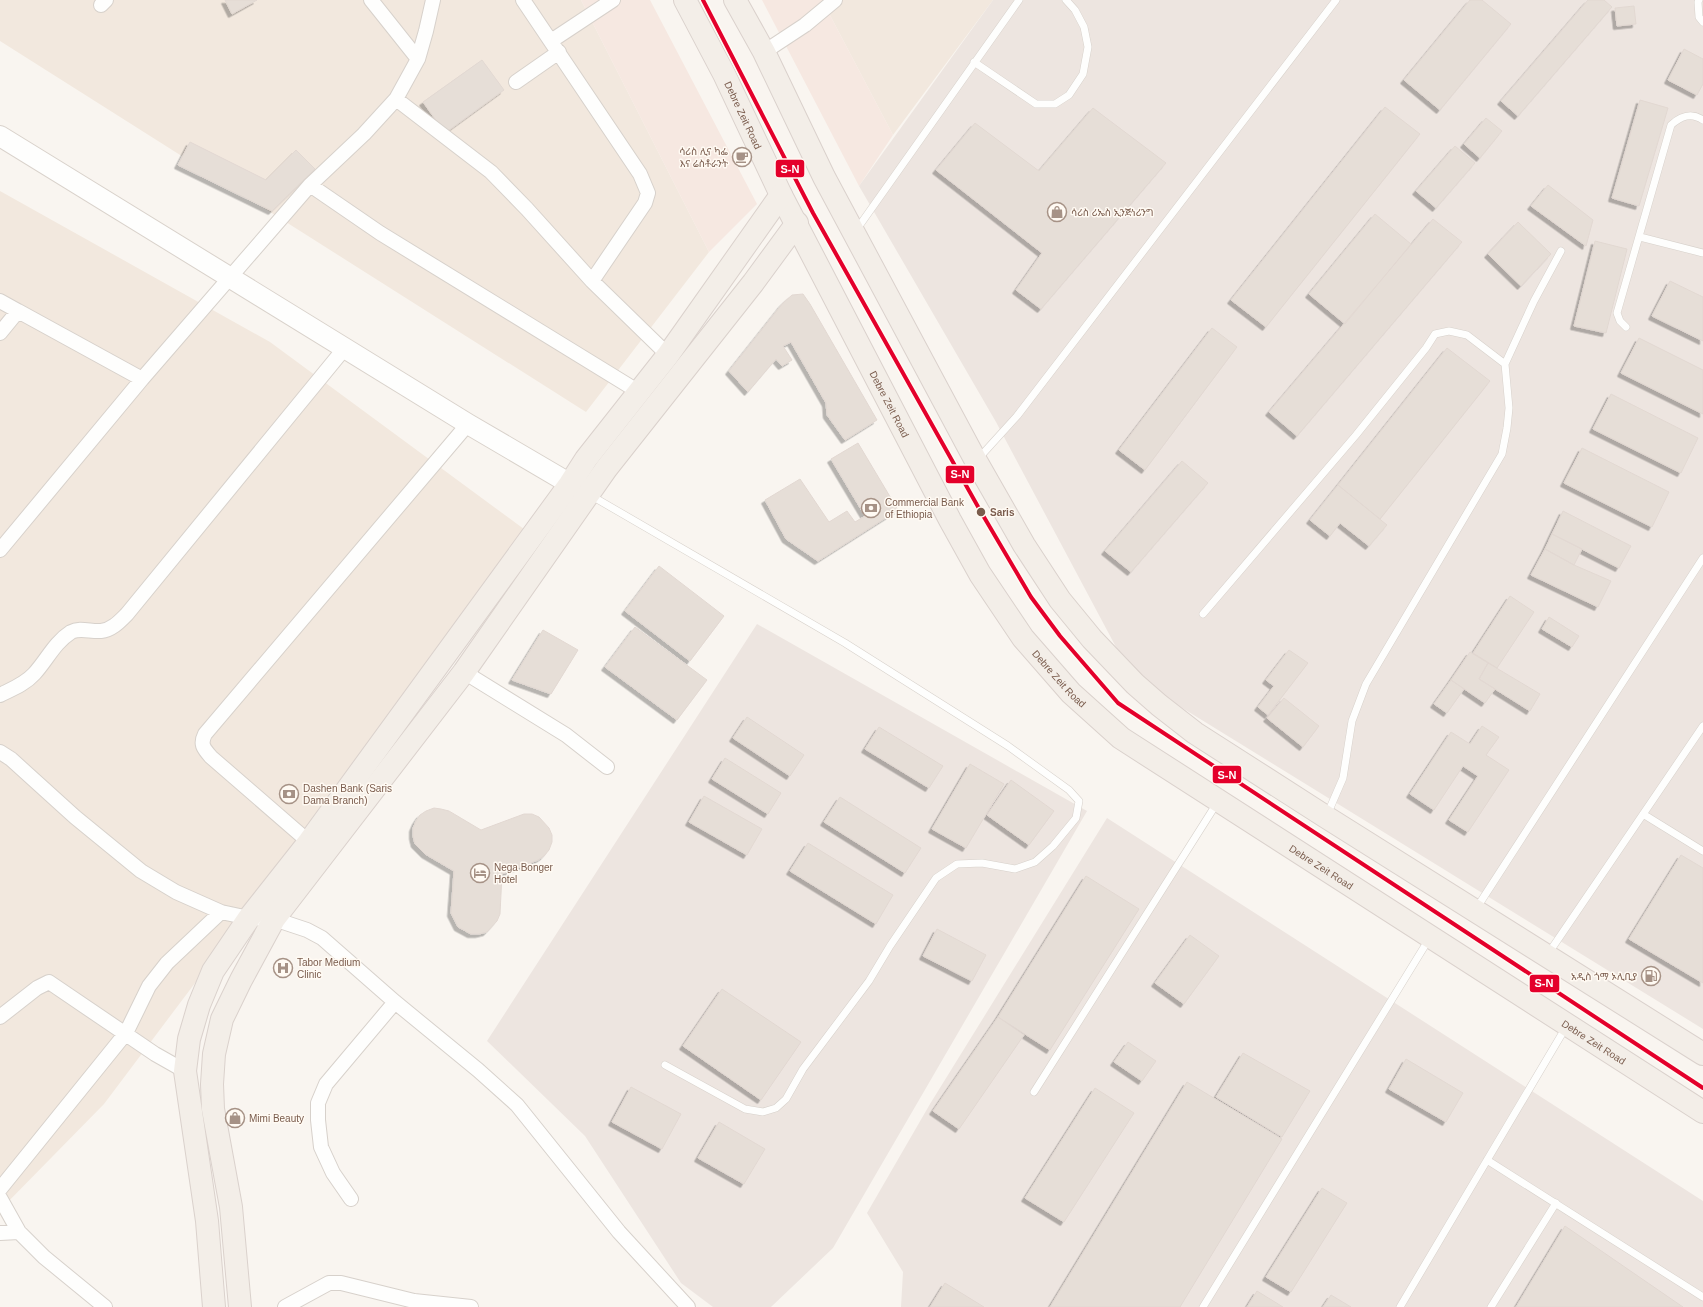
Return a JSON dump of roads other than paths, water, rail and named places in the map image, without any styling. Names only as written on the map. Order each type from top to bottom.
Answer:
[{"type":"main road","name":"Debre Zeit Road","points":[[685,0],[724,74],[781,195],[797,223],[950,520],[980,574],[1023,638],[1070,693],[1121,738],[1218,802],[1703,1112]]},
{"type":"main road","points":[[735,0],[764,52],[824,177],[976,461],[1024,545],[1060,600],[1092,639],[1135,684],[1195,733],[1326,818],[1703,1054]]},
{"type":"main road","points":[[214,1307],[207,1221],[185,1071],[189,1039],[199,1005],[213,972],[249,918],[318,846],[464,672],[579,489],[586,459],[668,355],[781,195]]},
{"type":"main road","points":[[240,1307],[231,1207],[213,1109],[212,1084],[214,1054],[222,1020],[274,919],[318,846],[579,489],[606,469],[753,283],[797,223]]},
{"type":"street","points":[[371,0],[418,59]]},
{"type":"street","points":[[0,550],[142,379],[310,185],[364,134],[396,99],[418,59],[433,0]]},
{"type":"street","points":[[523,0],[640,174],[648,193],[645,203],[592,281]]},
{"type":"street","points":[[516,82],[555,47],[613,0]]},
{"type":"street","points":[[764,52],[805,25],[835,0]]},
{"type":"street","points":[[396,99],[491,172],[527,209],[592,281],[668,355]]},
{"type":"street","points":[[0,136],[344,349],[579,489]]},
{"type":"street","points":[[310,185],[380,234],[639,392]]},
{"type":"street","points":[[0,301],[142,379]]},
{"type":"street","points":[[0,333],[18,311]]},
{"type":"street","points":[[0,695],[16,687],[33,675],[61,639],[73,631],[88,629],[102,631],[114,626],[127,614],[344,349]]},
{"type":"street","points":[[318,846],[211,757],[202,748],[201,741],[205,734],[468,424]]},
{"type":"street","points":[[464,672],[566,735],[607,767]]},
{"type":"street","points":[[0,752],[11,759],[75,817],[141,871],[176,892],[221,912],[249,918],[274,919],[307,930],[322,938],[395,1002],[478,1070],[517,1105],[619,1232],[688,1307]]},
{"type":"street","points":[[0,1189],[126,1033],[149,986],[168,963],[221,912]]},
{"type":"street","points":[[0,1017],[37,988],[49,982],[185,1071]]},
{"type":"street","points":[[351,1199],[333,1173],[321,1147],[318,1103],[326,1084],[395,1002]]},
{"type":"street","points":[[0,1198],[19,1232],[44,1257],[105,1307]]},
{"type":"street","points":[[0,1233],[19,1232]]},
{"type":"street","points":[[285,1307],[329,1283],[341,1283],[414,1301],[470,1307]]},
{"type":"lane","points":[[854,233],[1019,0]]},
{"type":"lane","points":[[974,62],[1036,104],[1055,104],[1069,94],[1083,74],[1088,47],[1084,28],[1075,10],[1066,0]]},
{"type":"lane","points":[[976,461],[1017,416],[1336,0]]},
{"type":"lane","points":[[1699,0],[1699,17],[1703,22]]},
{"type":"lane","points":[[1626,327],[1620,321],[1617,313],[1671,125],[1679,118],[1688,115],[1698,117],[1703,120]]},
{"type":"lane","points":[[1640,237],[1703,253]]},
{"type":"lane","points":[[1326,818],[1343,778],[1352,721],[1366,684],[1502,454],[1509,408],[1505,364],[1534,301],[1561,251]]},
{"type":"lane","points":[[1203,614],[1356,435],[1426,348],[1435,334],[1449,331],[1467,335],[1505,364]]},
{"type":"lane","points":[[579,489],[852,647],[1008,746],[1069,790],[1079,801],[1076,818],[1054,846],[1035,862],[1015,869],[982,863],[957,864],[936,878],[890,946],[869,981],[803,1069],[786,1098],[776,1108],[763,1112],[745,1109],[665,1065]]},
{"type":"lane","points":[[1474,911],[1703,558]]},
{"type":"lane","points":[[1547,956],[1703,726]]},
{"type":"lane","points":[[1034,1092],[1218,802]]},
{"type":"lane","points":[[1644,814],[1703,851]]},
{"type":"lane","points":[[1203,1307],[1431,937]]},
{"type":"lane","points":[[1400,1307],[1566,1025]]},
{"type":"lane","points":[[1487,1160],[1703,1297]]},
{"type":"lane","points":[[1492,1307],[1556,1203]]},
{"type":"place","name":"ሳሪስ ሊና ካፌ እና ሬስቶራንት","points":[[742,157]]},
{"type":"place","name":"ሳሪስ ሪኤስ ኢንጅነሪንግ","points":[[1057,212]]},
{"type":"place","name":"Commercial Bank of Ethiopia","points":[[871,508]]},
{"type":"place","name":"Saris","points":[[981,512]]},
{"type":"place","name":"Dashen Bank (Saris Dama Branch)","points":[[289,794]]},
{"type":"place","name":"Nega Bonger Hotel","points":[[480,873]]},
{"type":"place","name":"Tabor Medium Clinic","points":[[283,968]]},
{"type":"place","name":"አዲስ ጎማ ኦሊቢያ","points":[[1651,976]]},
{"type":"place","name":"Mimi Beauty","points":[[235,1118]]}]
